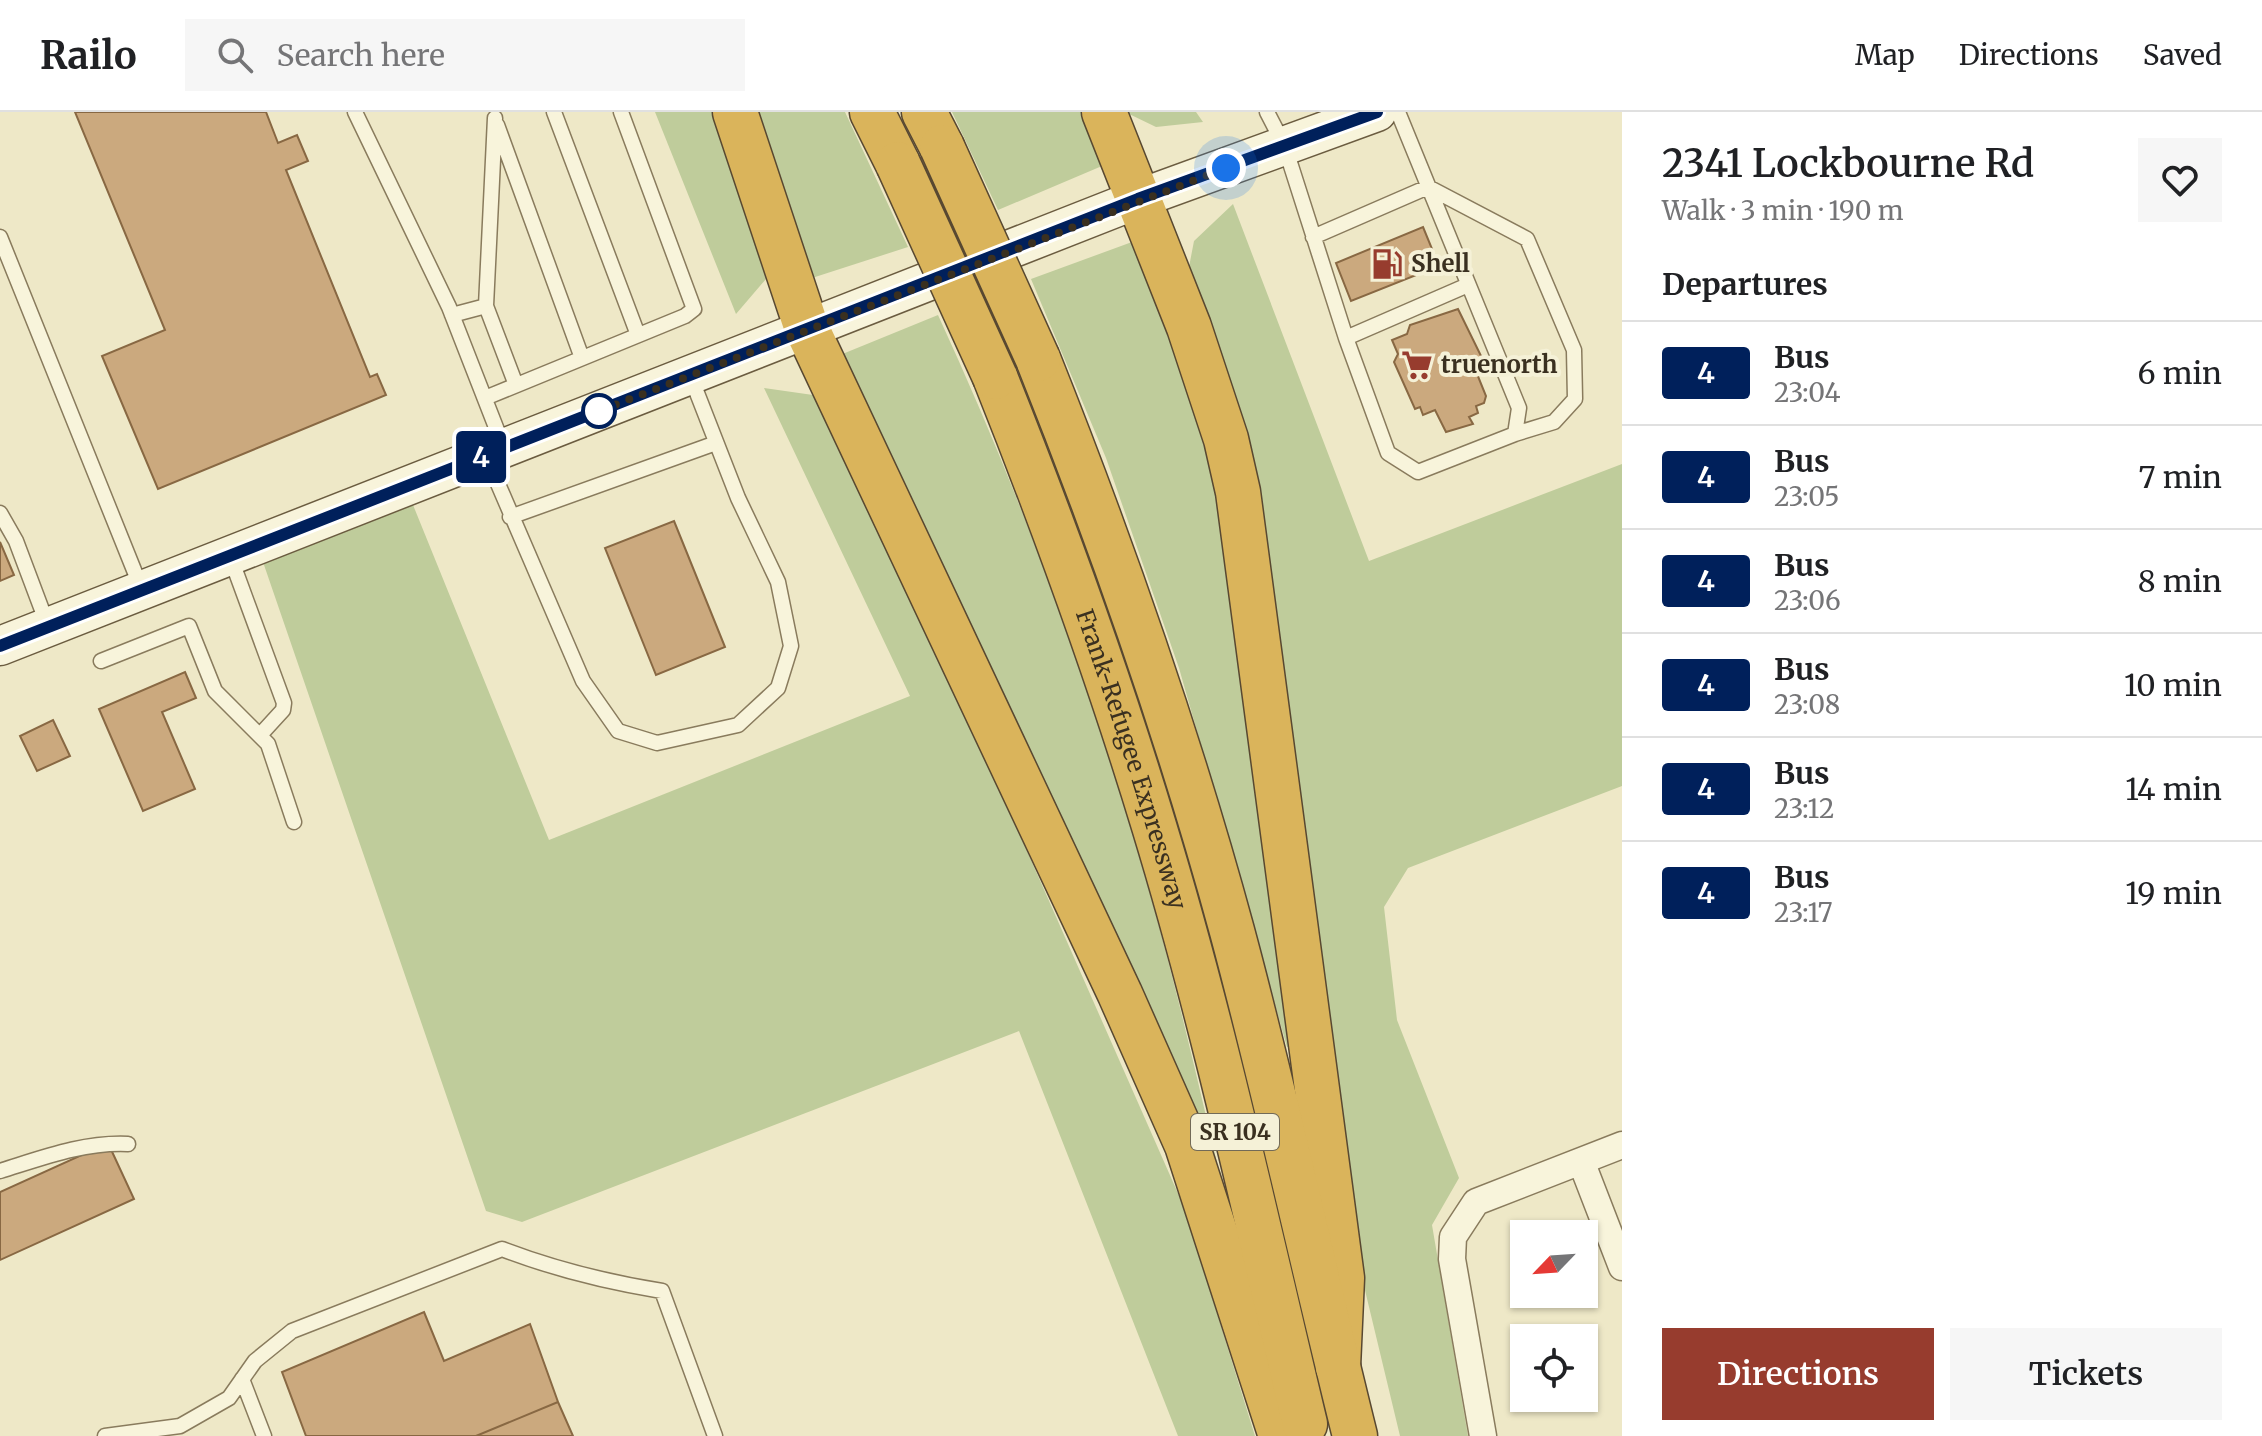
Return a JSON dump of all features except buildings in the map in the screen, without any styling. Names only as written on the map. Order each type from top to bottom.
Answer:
[{"type":"highway","points":[[735,112],[807,329],[1093,937],[1187,1145],[1281,1436]]},
{"type":"highway","name":"Frank-Refugee Expressway","points":[[872,112],[995,377],[1074,578],[1156,830],[1222,1082],[1308,1436]]},
{"type":"highway","points":[[1104,112],[1189,327],[1226,439],[1238,492],[1342,1278],[1338,1367]]},
{"type":"highway","name":"Frank-Refugee Expressway","points":[[933,130],[1038,359],[1145,642],[1232,934],[1355,1436]]},
{"type":"main road","points":[[0,646],[1138,199],[1377,112]]},
{"type":"street","points":[[1483,1436],[1452,1259],[1453,1237],[1463,1217],[1476,1202],[1622,1145]]},
{"type":"street","points":[[1581,1161],[1622,1267]]},
{"type":"lane","points":[[355,112],[452,315],[485,398],[510,517],[583,681],[618,731],[657,743],[738,725],[778,688],[791,646],[778,582],[716,443],[690,375]]},
{"type":"lane","points":[[554,112],[638,335]]},
{"type":"lane","points":[[485,398],[685,316],[694,309],[621,112]]},
{"type":"lane","points":[[1267,112],[1285,147],[1346,338],[1388,453],[1418,472],[1554,422],[1575,399],[1574,350],[1527,239],[1428,187]]},
{"type":"lane","points":[[1398,112],[1519,408],[1515,434]]},
{"type":"lane","points":[[494,115],[582,358]]},
{"type":"lane","points":[[494,115],[486,306],[516,385]]},
{"type":"lane","points":[[1313,237],[1428,187]]},
{"type":"lane","points":[[0,237],[142,590]]},
{"type":"lane","points":[[1346,338],[1468,285]]},
{"type":"lane","points":[[452,315],[486,306]]},
{"type":"lane","points":[[510,517],[716,443]]},
{"type":"lane","points":[[0,513],[16,541],[48,627]]},
{"type":"lane","points":[[230,555],[284,703],[283,710],[261,734]]},
{"type":"lane","points":[[101,661],[189,626],[215,691],[225,705],[261,734],[268,744],[294,822]]},
{"type":"lane","points":[[0,1171],[63,1151],[108,1143],[128,1144]]},
{"type":"lane","points":[[105,1436],[180,1426],[229,1398],[255,1361],[292,1331],[502,1249],[616,1283],[662,1291],[715,1436]]},
{"type":"lane","points":[[242,1379],[264,1436]]},
{"type":"green space","points":[[655,112],[714,112],[760,232],[766,279],[736,314]]},
{"type":"green space","points":[[756,112],[845,112],[908,247],[812,278]]},
{"type":"green space","points":[[952,112],[1088,112],[1102,166],[998,210]]},
{"type":"green space","points":[[1125,112],[1196,112],[1203,122],[1156,127]]},
{"type":"green space","points":[[1233,204],[1369,561],[1622,464],[1622,786],[1408,868],[1384,907],[1397,1020],[1459,1178],[1432,1225],[1468,1436],[1400,1436],[1351,1232],[1189,267],[1194,241]]},
{"type":"green space","points":[[1132,242],[1179,349],[1216,474],[1295,1046],[1287,1047],[1179,668],[1106,458],[1031,279]]},
{"type":"green space","points":[[938,315],[1027,525],[1104,741],[1160,929],[1232,1227],[840,355]]},
{"type":"green space","points":[[764,388],[813,395],[837,420],[1184,1207],[1255,1436],[1178,1436],[1019,1031],[522,1222],[486,1211],[263,562],[411,500],[549,840],[910,696]]},
{"type":"bus line","name":"4","points":[[0,646],[1138,199],[1377,112]]},
{"type":"place","name":"Shell","points":[[1387,264]]},
{"type":"place","name":"truenorth","points":[[1417,365]]},
{"type":"route","points":[[599,411],[594,413],[1138,199],[1226,168]]}]
